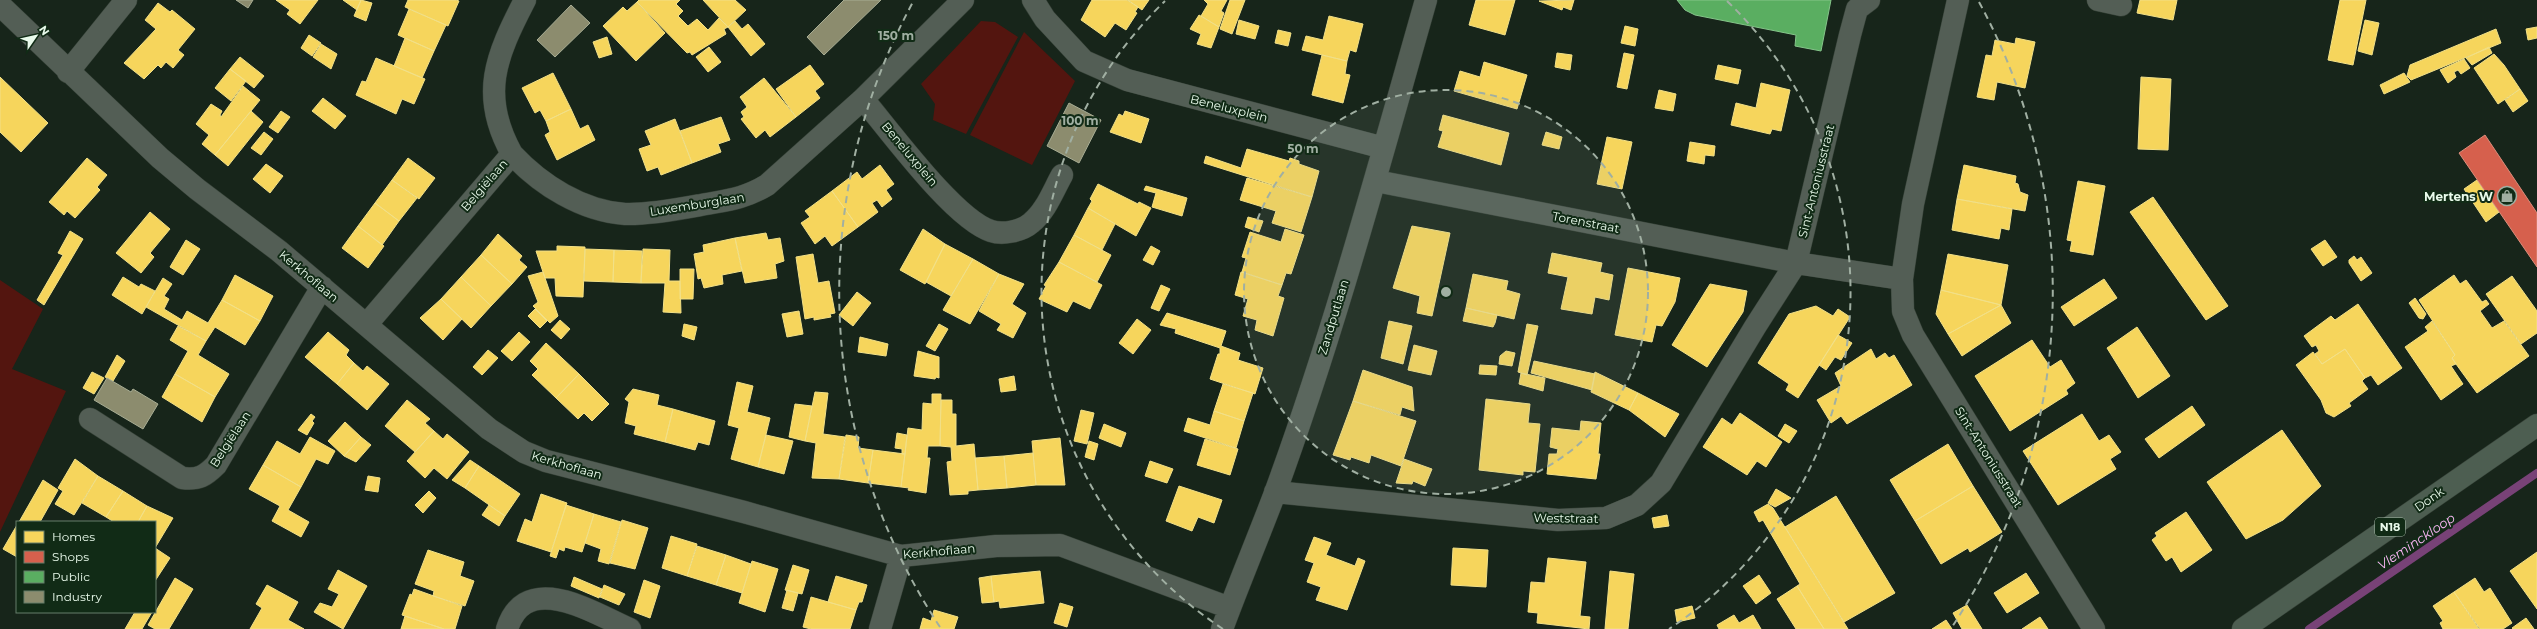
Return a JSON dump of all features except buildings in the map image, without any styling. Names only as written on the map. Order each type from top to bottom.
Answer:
[{"type":"main road","name":"Donk","points":[[2243,629],[2537,424]]},
{"type":"street","points":[[68,72],[126,0]]},
{"type":"street","name":"Belgiëlaan","points":[[368,324],[512,154],[500,133],[495,112],[493,83],[505,37],[525,0]]},
{"type":"street","points":[[863,98],[963,0]]},
{"type":"street","name":"Beneluxplein","points":[[1033,0],[1045,19],[1084,61],[1127,80],[1384,148]]},
{"type":"street","name":"Zandputlaan","points":[[1222,629],[1275,492],[1376,181],[1426,0]]},
{"type":"street","name":"Sint-Antoniusstraat","points":[[1796,263],[1857,9],[1869,0]]},
{"type":"street","name":"Sint-Antoniusstraat","points":[[1958,0],[1913,204],[1902,279],[1903,311],[1913,335],[2094,629]]},
{"type":"street","points":[[2098,0],[2121,5]]},
{"type":"street","name":"Kerkhoflaan","points":[[0,5],[68,72],[160,158],[368,324],[489,429],[524,452],[546,461],[744,512],[901,556],[996,546],[1060,545],[1230,608]]},
{"type":"street","name":"Luxemburglaan","points":[[512,154],[529,172],[550,187],[591,207],[626,214],[689,207],[749,196],[767,185],[863,98]]},
{"type":"street","name":"Beneluxplein","points":[[863,98],[945,196],[974,222],[991,231],[1012,232],[1031,224],[1045,208],[1062,175]]},
{"type":"street","name":"Torenstraat","points":[[1376,181],[1796,263]]},
{"type":"street","points":[[1796,263],[1902,279]]},
{"type":"street","name":"Weststraat","points":[[1275,492],[1558,520],[1606,518],[1619,513],[1637,505],[1661,483],[1755,327],[1796,263]]},
{"type":"street","name":"Belgiëlaan","points":[[90,419],[182,478],[195,479],[204,476],[216,465],[322,287]]},
{"type":"street","points":[[880,629],[901,556]]},
{"type":"street","points":[[507,629],[510,620],[522,605],[540,597],[561,599],[630,629]]},
{"type":"shaded area","points":[[981,21],[995,22],[1018,37],[966,134],[933,120],[935,104],[921,84]]},
{"type":"shaded area","points":[[1024,32],[1075,81],[1032,165],[970,135]]},
{"type":"shaded area","points":[[0,280],[43,309],[12,369],[66,391],[0,532]]},
{"type":"waterway","name":"Vleminckloop","points":[[2309,629],[2537,473]]},
{"type":"place","name":"Mertens W","points":[[2507,196]]}]
